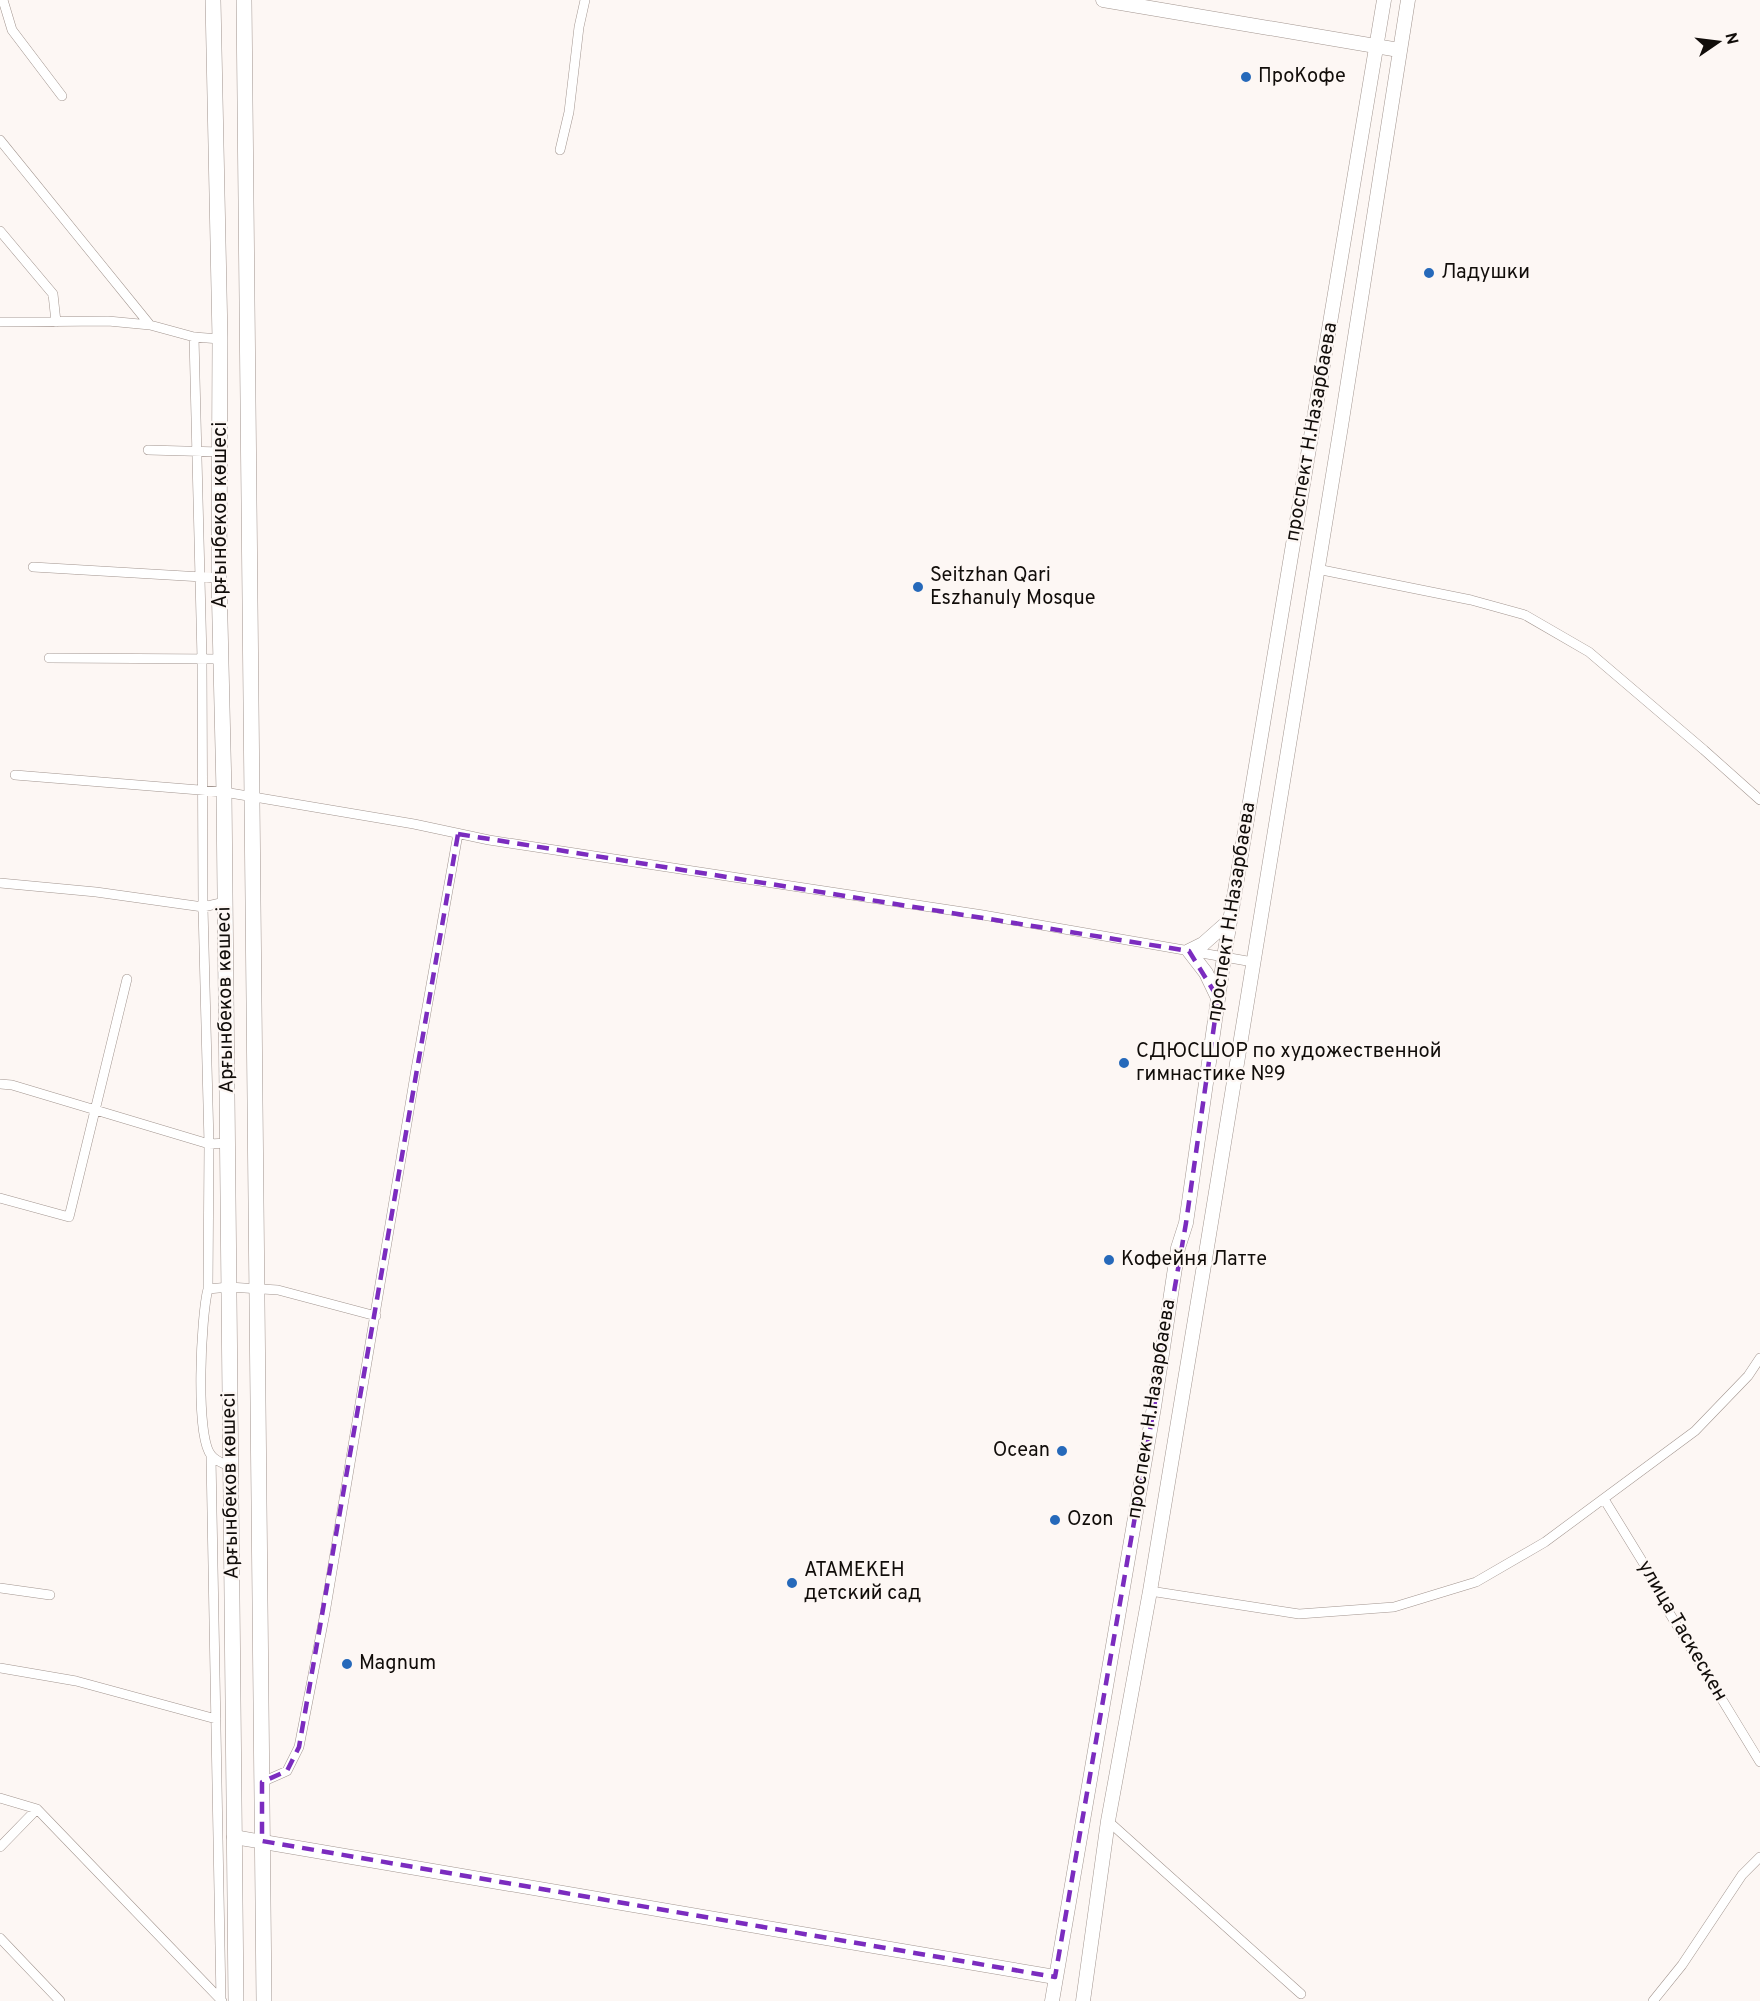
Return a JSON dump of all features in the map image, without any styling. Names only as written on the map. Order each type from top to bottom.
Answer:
[{"type":"main road","name":"Арғынбеков көшесі","points":[[213,0],[220,339],[219,578],[225,792],[236,2001]]},
{"type":"main road","name":"Арғынбеков көшесі","points":[[244,0],[264,2001]]},
{"type":"main road","points":[[1103,0],[1400,50]]},
{"type":"main road","name":"проспект Н.Назарбаева","points":[[1052,2001],[1154,1407],[1178,1248],[1186,1223],[1224,957],[1384,0]]},
{"type":"main road","name":"проспект Н.Назарбаева","points":[[1083,2001],[1108,1821],[1150,1591],[1341,426],[1408,0]]},
{"type":"main road","points":[[1218,998],[1206,973],[1189,951],[1203,945],[1230,921]]},
{"type":"main road","points":[[234,1837],[1055,1977]]},
{"type":"street","points":[[3,0],[12,30],[62,96]]},
{"type":"street","points":[[560,150],[569,112],[579,27],[585,0]]},
{"type":"street","points":[[0,140],[150,325]]},
{"type":"street","points":[[0,231],[52,294],[57,322]]},
{"type":"street","points":[[0,322],[108,321],[150,325],[194,337],[220,339]]},
{"type":"street","points":[[194,337],[202,659],[203,907],[209,1144],[208,1288],[202,1321],[202,1426],[205,1444],[211,1457],[222,2001]]},
{"type":"street","points":[[148,450],[220,452]]},
{"type":"street","points":[[33,567],[219,578]]},
{"type":"street","points":[[1317,569],[1471,600],[1525,615],[1589,652],[1760,800]]},
{"type":"street","points":[[49,658],[222,659]]},
{"type":"street","points":[[15,775],[252,796],[458,834],[983,915],[1253,962]]},
{"type":"street","points":[[262,1782],[287,1771],[299,1748],[376,1316],[416,1068],[458,834]]},
{"type":"street","points":[[0,883],[96,892],[203,907],[225,902]]},
{"type":"street","points":[[0,1198],[69,1217],[127,979]]},
{"type":"street","points":[[0,1083],[209,1144],[228,1143]]},
{"type":"street","points":[[208,1288],[278,1290],[376,1316]]},
{"type":"street","points":[[1150,1591],[1299,1614],[1394,1607],[1476,1582],[1545,1542],[1695,1431],[1748,1376],[1760,1358]]},
{"type":"street","points":[[211,1457],[231,1467]]},
{"type":"street","name":"улица Таскескен","points":[[1604,1499],[1647,1569],[1670,1614],[1760,1762]]},
{"type":"street","points":[[0,1588],[50,1595]]},
{"type":"street","points":[[0,1668],[76,1681],[216,1719]]},
{"type":"street","points":[[0,1798],[37,1809],[222,2001]]},
{"type":"street","points":[[0,1847],[37,1809]]},
{"type":"street","points":[[1108,1821],[1301,1994]]},
{"type":"street","points":[[1653,2001],[1682,1965],[1742,1875],[1760,1857]]},
{"type":"street","points":[[0,1938],[60,2001]]},
{"type":"highlighted area","points":[[458,834],[1189,951],[1218,998],[1186,1223],[1055,1977],[262,1841],[262,1782],[287,1771],[299,1747]]},
{"type":"place","name":"ПроКофе","points":[[1246,77]]},
{"type":"place","name":"Ладушки","points":[[1429,273]]},
{"type":"place","name":"Seitzhan Qari Eszhanuly Mosque","points":[[918,587]]},
{"type":"place","name":"СДЮСШОР по художественной гимнастике №9","points":[[1124,1063]]},
{"type":"place","name":"Кофейня Латте","points":[[1109,1260]]},
{"type":"place","name":"Ocean","points":[[1062,1451]]},
{"type":"place","name":"Ozon","points":[[1055,1520]]},
{"type":"place","name":"АТАМЕКЕН детский сад","points":[[792,1583]]},
{"type":"place","name":"Magnum","points":[[347,1664]]}]
